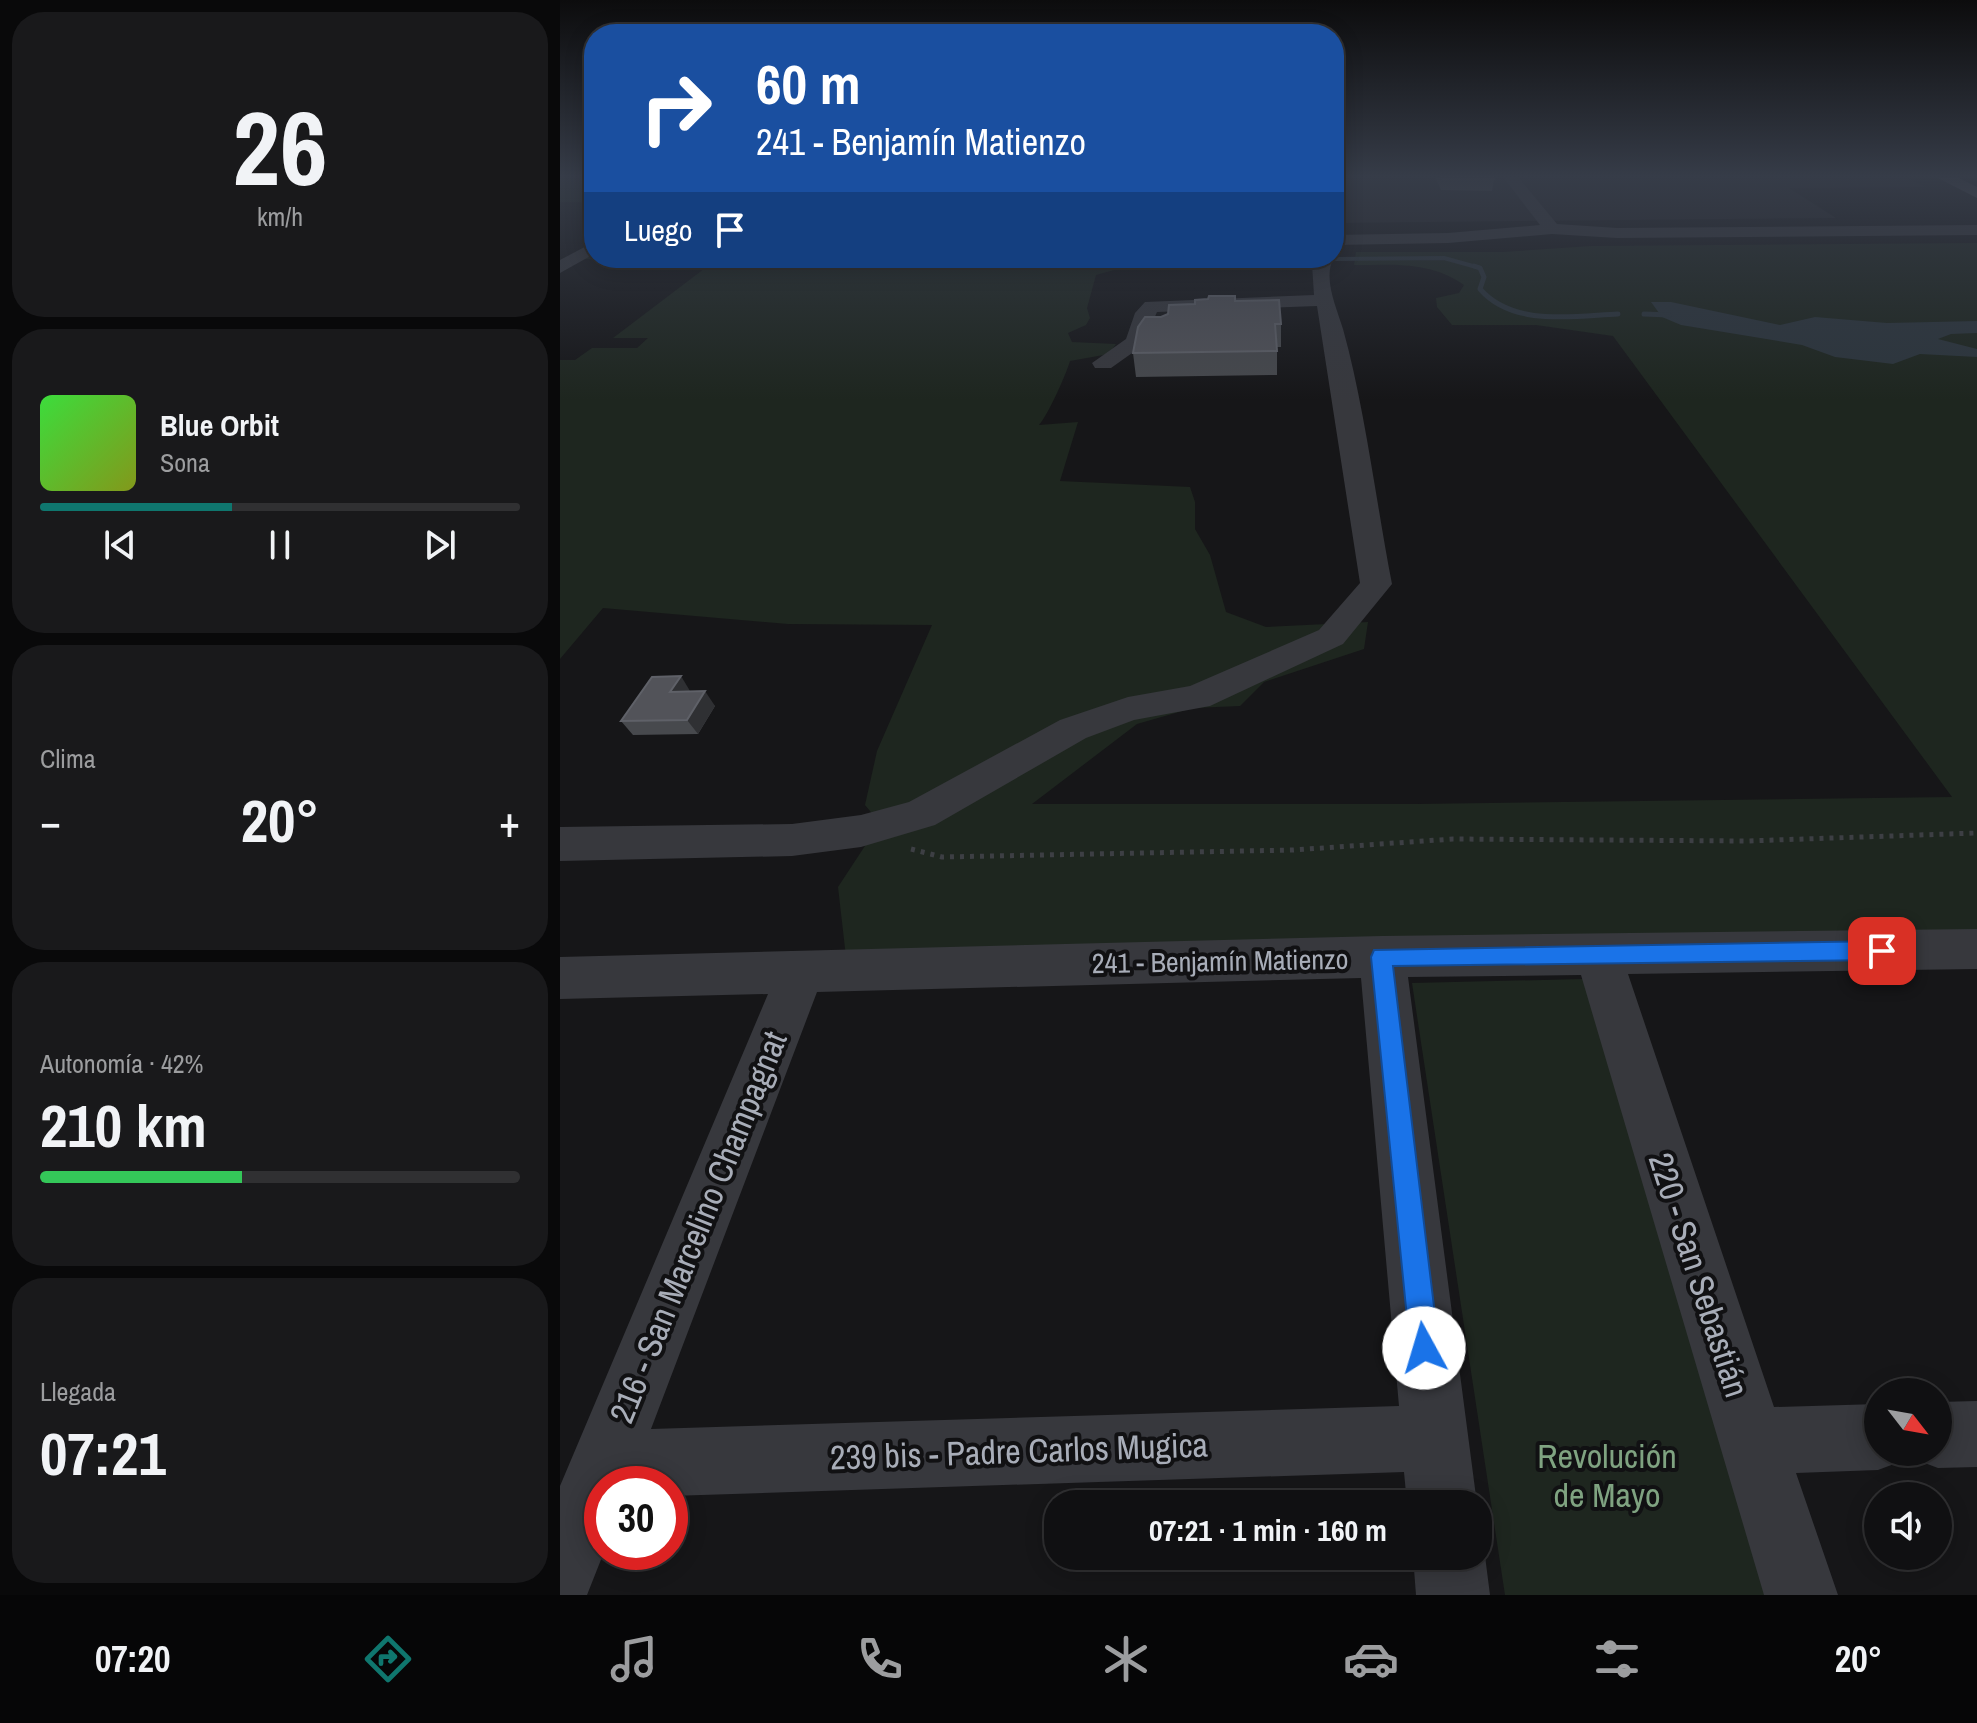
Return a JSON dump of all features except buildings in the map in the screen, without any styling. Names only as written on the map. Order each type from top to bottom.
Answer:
[{"type":"street","points":[[560,268],[584,252]]},
{"type":"street","points":[[560,844],[792,840],[861,831],[921,814],[1073,729],[1128,709],[1197,697],[1331,637],[1376,584],[1335,338],[1324,300],[1321,268]]},
{"type":"street","points":[[1103,363],[1135,342],[1145,313],[1152,306],[1324,300]]},
{"type":"street","name":"241 - Benjamín Matienzo","points":[[560,978],[1382,957],[1977,949]]},
{"type":"street","name":"220 - San Sebastián","points":[[1598,955],[1801,1595]]},
{"type":"street","points":[[1382,957],[1440,1490]]},
{"type":"street","name":"216 - San Marcelino Champagnat","points":[[560,1572],[801,972]]},
{"type":"street","points":[[1952,1435],[1977,1434]]},
{"type":"street","points":[[1752,1441],[1864,1437]]},
{"type":"street","name":"239 bis - Padre Carlos Mugica","points":[[603,1464],[1434,1438]]},
{"type":"street","points":[[1450,1570],[1453,1595]]},
{"type":"path","points":[[861,831],[942,857],[1293,850],[1453,839],[1746,841],[1977,833]]},
{"type":"green space","points":[[1977,251],[1977,937],[846,957],[838,887],[880,823],[865,805],[877,751],[932,625],[788,624],[603,608],[560,659],[560,360],[575,360],[592,348],[637,348],[648,338],[613,338],[705,268],[1190,268],[1114,270],[1096,275],[1087,308],[1090,318],[1086,325],[1068,333],[1072,342],[1116,344],[1109,354],[1070,361],[1039,425],[1078,422],[1060,481],[1190,487],[1195,502],[1195,529],[1210,555],[1226,612],[1266,627],[1368,622],[1364,649],[1264,682],[1240,706],[1193,708],[1137,724],[1032,804],[1417,804],[1952,797],[1613,336],[1536,325],[1452,325],[1437,307],[1436,298],[1459,293],[1464,285],[1451,277],[1425,268],[1354,265],[1356,252]]},
{"type":"green space","name":"Revolución de Mayo","points":[[1583,979],[1767,1595],[1505,1595],[1492,1490],[1489,1490],[1412,983]]},
{"type":"shaded area","points":[[1651,302],[1671,302],[1780,325],[1815,317],[1887,323],[1977,321],[1977,333],[1951,334],[1938,339],[1977,349],[1977,357],[1920,354],[1893,364],[1835,357],[1802,345],[1681,325],[1662,317]]},
{"type":"waterway","points":[[1344,259],[1444,258],[1480,268]]},
{"type":"waterway","points":[[1474,266],[1480,268]]},
{"type":"waterway","points":[[1480,268],[1484,277],[1480,289],[1509,309],[1526,314],[1563,317],[1618,314]]},
{"type":"waterway","points":[[1644,314],[1669,315]]},
{"type":"route","points":[[1424,1348],[1382,957],[1882,951]]}]
